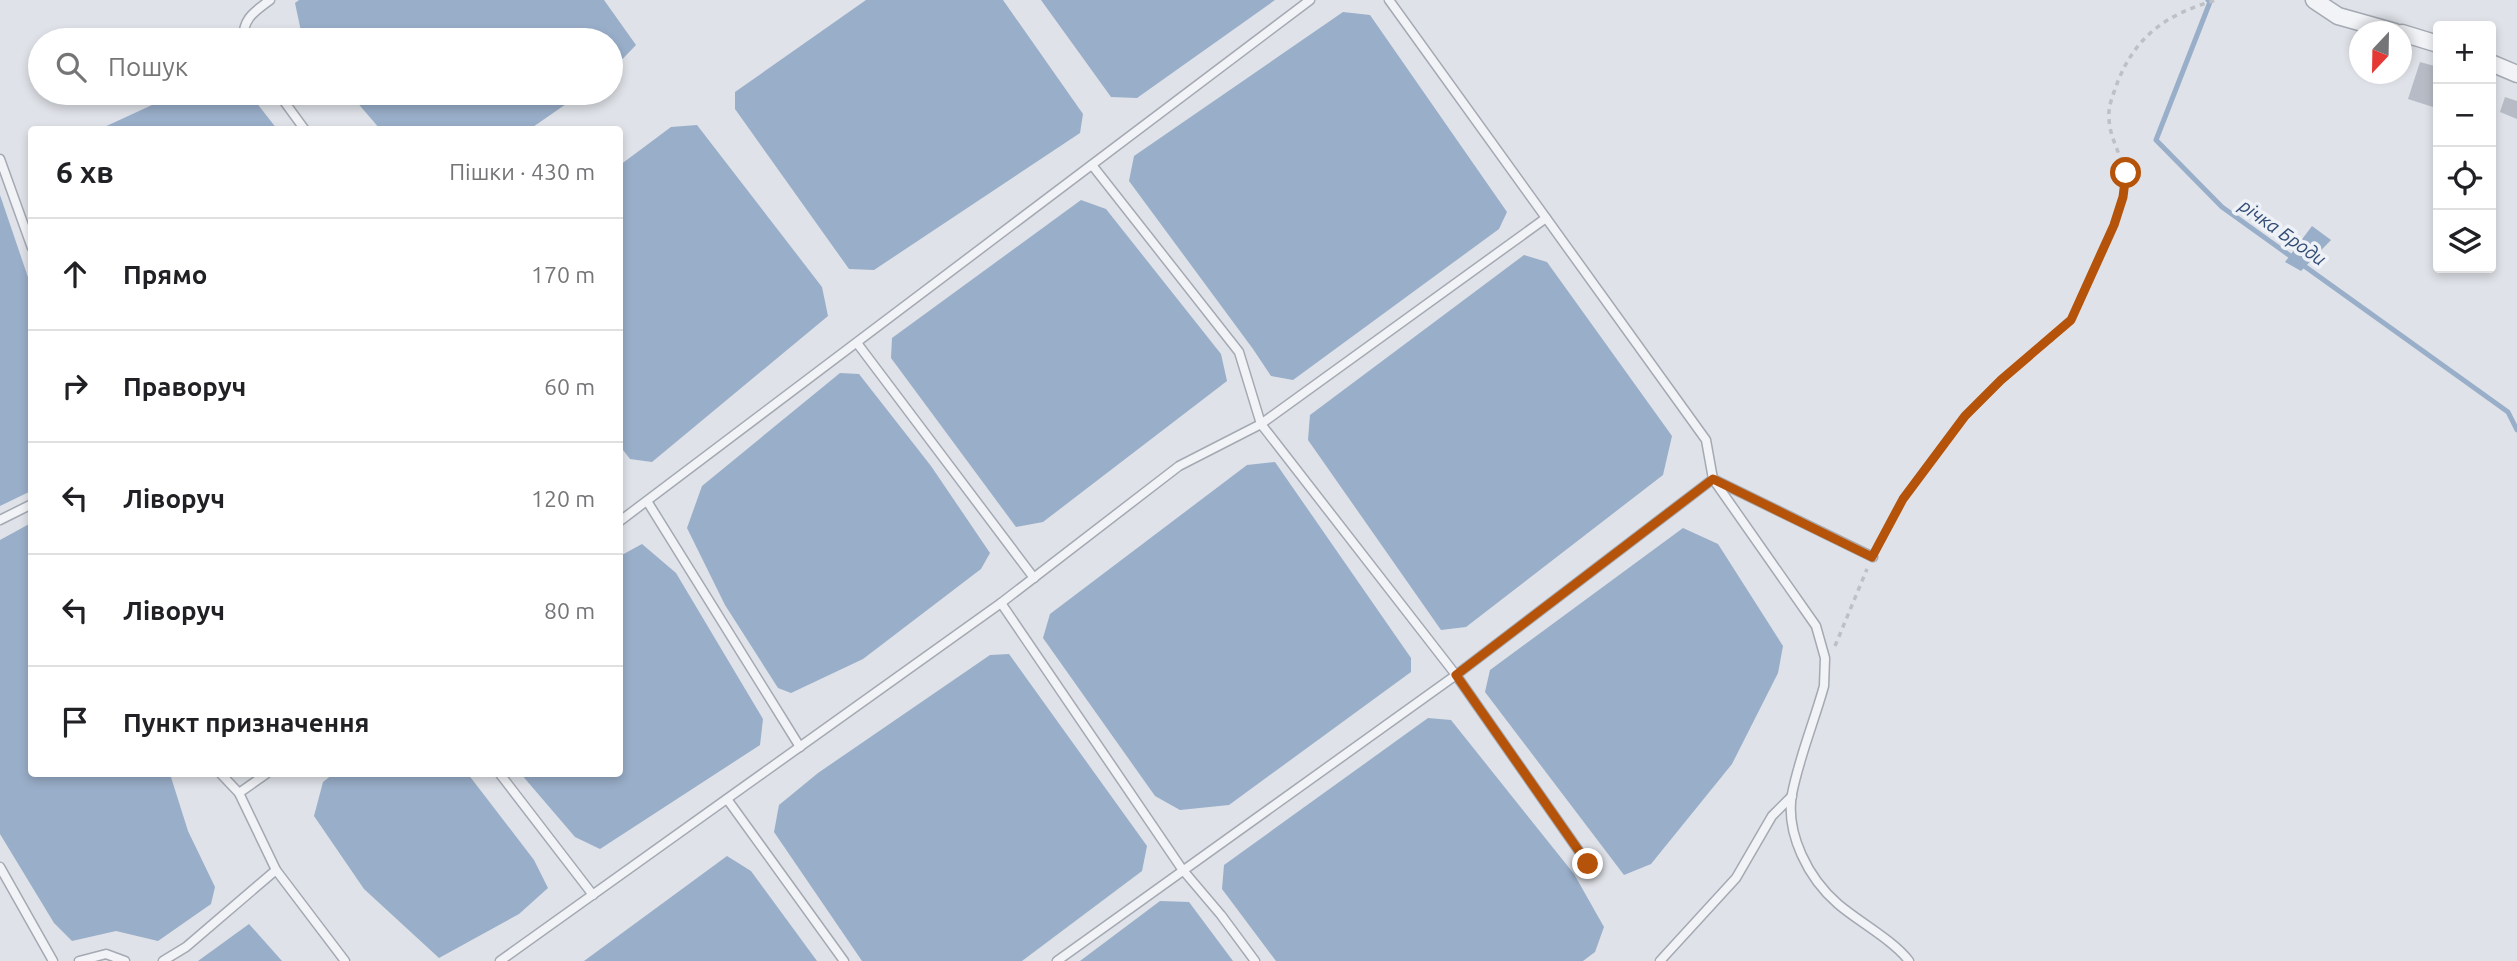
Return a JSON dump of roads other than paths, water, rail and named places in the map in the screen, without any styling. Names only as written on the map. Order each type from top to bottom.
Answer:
[{"type":"street","points":[[2314,0],[2338,16],[2356,21]]},
{"type":"street","points":[[2412,36],[2433,42]]},
{"type":"street","points":[[2496,65],[2517,74]]},
{"type":"lane","points":[[243,28],[253,13],[270,0]]},
{"type":"lane","points":[[623,518],[1310,0]]},
{"type":"lane","points":[[1389,0],[1706,440],[1713,479],[1816,626],[1824,649],[1826,671],[1792,796],[1797,842],[1814,877],[1837,903],[1909,961]]},
{"type":"lane","points":[[287,105],[302,126]]},
{"type":"lane","points":[[0,159],[28,237]]},
{"type":"lane","points":[[1092,165],[1239,352],[1261,424],[1456,675],[1588,864]]},
{"type":"lane","points":[[500,961],[1001,603],[1179,466],[1261,424],[1546,218]]},
{"type":"lane","points":[[857,342],[1034,578]]},
{"type":"lane","points":[[1713,479],[1872,557]]},
{"type":"lane","points":[[1057,961],[1456,675],[1713,479]]},
{"type":"lane","points":[[647,501],[800,747]]},
{"type":"lane","points":[[0,520],[28,506]]},
{"type":"lane","points":[[1001,603],[1182,869],[1255,961]]},
{"type":"lane","points":[[224,777],[239,793],[276,870],[345,961]]},
{"type":"lane","points":[[239,793],[262,777]]},
{"type":"lane","points":[[502,777],[593,895]]},
{"type":"lane","points":[[1660,961],[1736,878],[1772,816],[1792,796]]},
{"type":"lane","points":[[727,799],[844,961]]},
{"type":"lane","points":[[0,867],[53,961]]},
{"type":"lane","points":[[163,961],[186,947],[276,870]]},
{"type":"lane","points":[[79,961],[106,954],[125,961]]},
{"type":"water","points":[[299,0],[604,0],[636,45],[623,59],[623,28],[300,28],[295,3]]},
{"type":"water","points":[[866,0],[1003,0],[1083,114],[1080,133],[874,270],[849,269],[735,109],[735,92]]},
{"type":"water","points":[[1041,0],[1275,0],[1137,98],[1111,97]]},
{"type":"water","points":[[1343,12],[1370,15],[1507,212],[1499,229],[1293,380],[1271,376],[1129,181],[1134,156]]},
{"type":"water","points":[[152,105],[258,105],[275,126],[106,126]]},
{"type":"water","points":[[359,105],[565,105],[534,126],[377,126]]},
{"type":"water","points":[[697,125],[822,287],[828,316],[652,462],[630,459],[623,450],[623,163],[671,127]]},
{"type":"water","points":[[0,195],[28,277],[28,492],[0,506]]},
{"type":"water","points":[[1081,200],[1106,209],[1221,354],[1227,381],[1043,522],[1016,527],[891,358],[892,338]]},
{"type":"water","points":[[2312,226],[2331,240],[2301,271],[2285,262]]},
{"type":"water","points":[[1524,255],[1547,262],[1672,436],[1663,475],[1466,627],[1441,630],[1308,440],[1310,415]]},
{"type":"water","points":[[840,373],[859,374],[931,466],[990,553],[981,569],[863,659],[791,693],[778,688],[725,605],[687,528],[702,486]]},
{"type":"water","points":[[1275,462],[1411,658],[1411,672],[1229,805],[1180,810],[1155,796],[1043,638],[1050,614],[1247,465]]},
{"type":"water","points":[[28,525],[28,777],[171,777],[188,831],[215,887],[211,904],[158,941],[116,931],[72,941],[54,923],[0,834],[0,540]]},
{"type":"water","points":[[1683,528],[1718,544],[1783,646],[1778,673],[1732,764],[1651,864],[1624,875],[1485,692],[1490,670]]},
{"type":"water","points":[[642,544],[676,573],[763,719],[760,745],[600,849],[575,837],[524,777],[623,777],[623,554]]},
{"type":"water","points":[[1009,654],[1147,846],[1142,871],[1022,961],[862,961],[774,832],[779,805],[818,773],[990,655]]},
{"type":"water","points":[[1428,718],[1451,720],[1574,874],[1604,927],[1595,952],[1583,961],[1276,961],[1222,889],[1224,865]]},
{"type":"water","points":[[329,777],[470,777],[534,860],[548,888],[519,914],[439,958],[364,889],[314,816],[323,782]]},
{"type":"water","points":[[727,856],[751,871],[817,961],[584,961]]},
{"type":"water","points":[[1160,901],[1189,902],[1233,961],[1080,961]]},
{"type":"water","points":[[249,924],[282,961],[198,961]]},
{"type":"waterway","name":"річка Броди","points":[[2208,0],[2210,2],[2156,140],[2222,207],[2508,412],[2517,430]]}]
